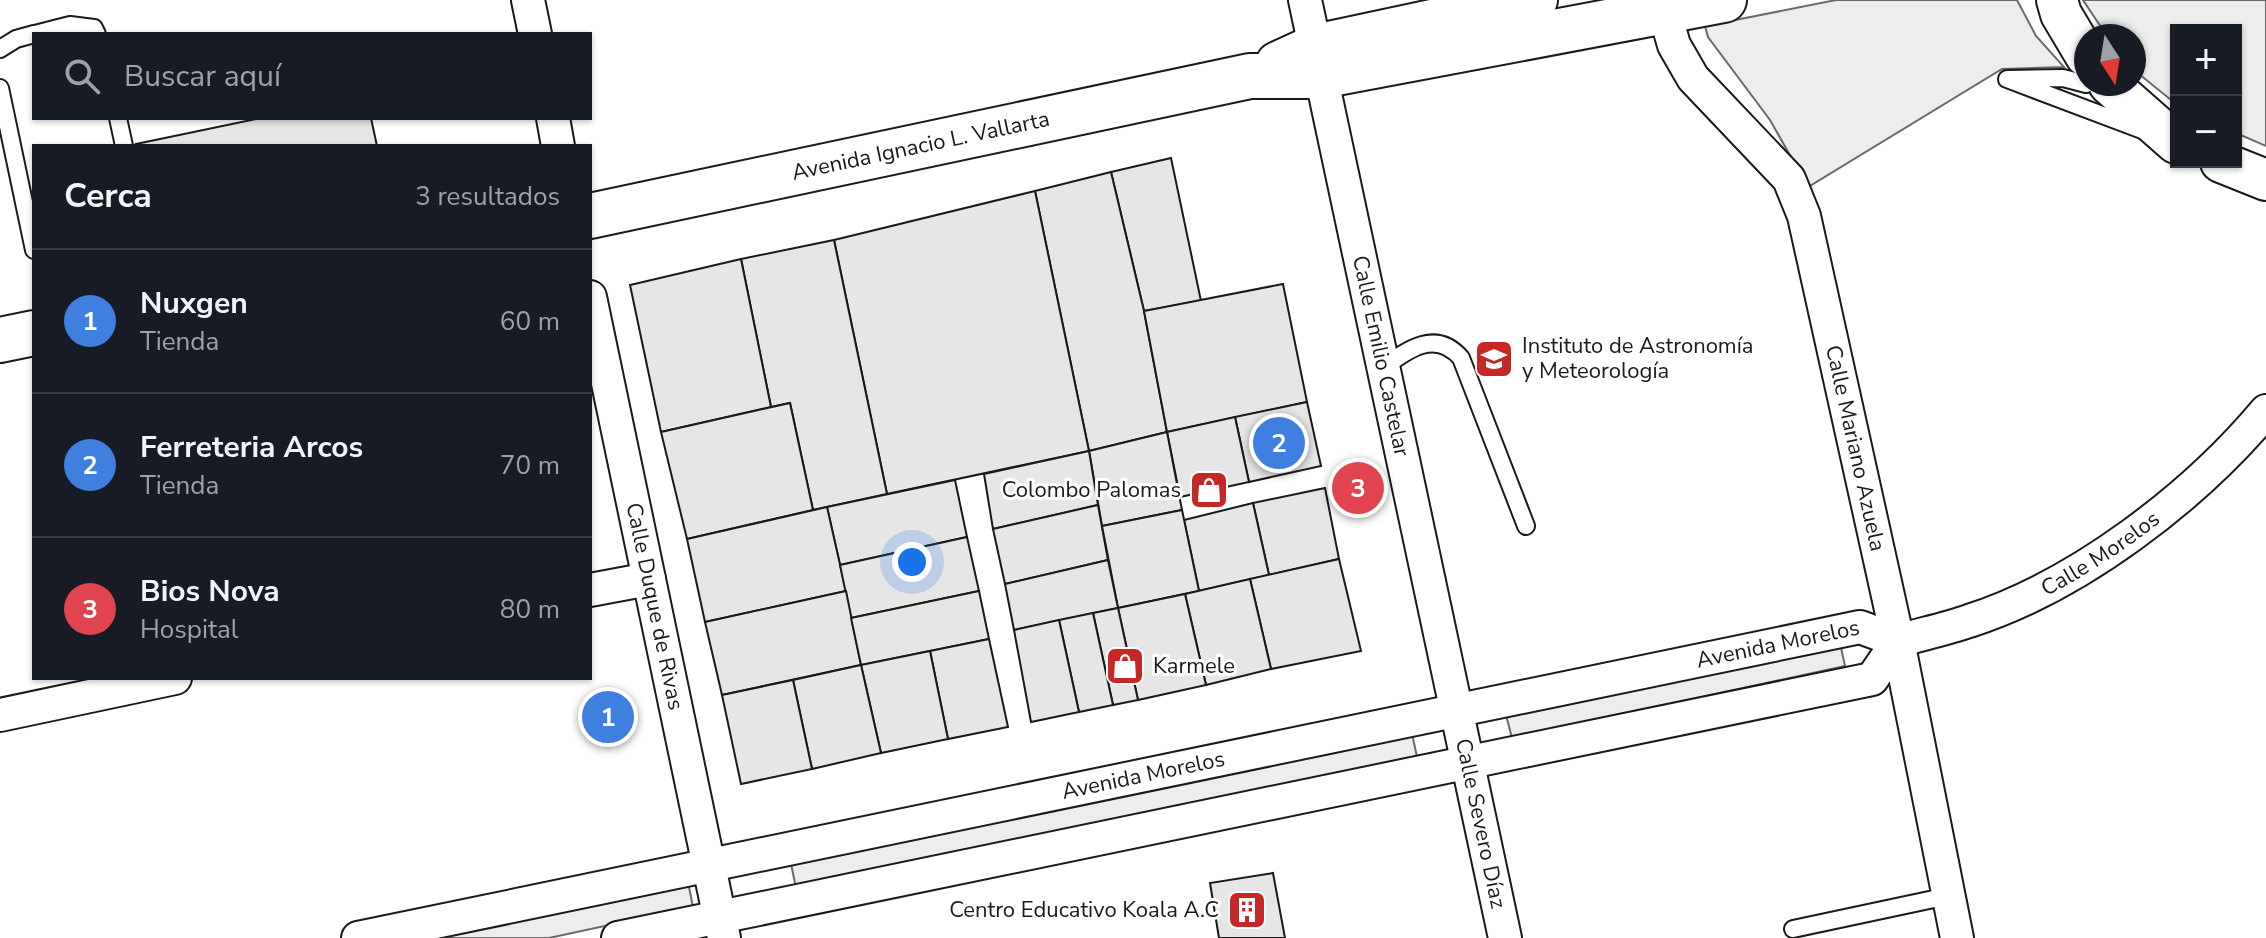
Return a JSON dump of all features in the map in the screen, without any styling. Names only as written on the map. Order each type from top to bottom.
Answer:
[{"type":"main road","name":"Avenida Ignacio L. Vallarta","points":[[1318,61],[1474,6],[1535,0]]},
{"type":"main road","name":"Avenida Ignacio L. Vallarta","points":[[592,216],[1318,61],[1662,6],[1724,0]]},
{"type":"main road","points":[[0,340],[32,333]]},
{"type":"street","points":[[528,0],[535,32]]},
{"type":"street","name":"Calle Emilio Castelar","points":[[1305,0],[1457,711]]},
{"type":"street","points":[[2057,0],[2074,36]]},
{"type":"street","name":"Calle Mariano Azuela","points":[[1662,6],[1674,45],[1693,78],[1789,179],[1804,216],[1898,641],[1957,938]]},
{"type":"street","points":[[2112,96],[2170,140]]},
{"type":"street","points":[[553,120],[558,144]]},
{"type":"street","points":[[2236,168],[2266,180]]},
{"type":"street","name":"Calle Duque de Rivas","points":[[592,307],[722,928]]},
{"type":"street","name":"Calle Morelos","points":[[1898,641],[1971,621],[2048,587],[2122,543],[2182,496],[2241,441],[2266,411]]},
{"type":"street","points":[[592,590],[649,579]]},
{"type":"street","name":"Avenida Morelos","points":[[358,938],[1860,627],[1898,641],[1872,679],[1468,762],[722,928],[618,938]]},
{"type":"street","points":[[0,715],[166,680]]},
{"type":"street","name":"Calle Severo Díaz","points":[[1457,711],[1505,938]]},
{"type":"lane","points":[[42,32],[70,25],[94,28],[96,32]]},
{"type":"lane","points":[[0,49],[16,39],[32,35]]},
{"type":"lane","points":[[2074,80],[2007,79],[2170,141]]},
{"type":"lane","points":[[0,88],[32,240]]},
{"type":"lane","points":[[118,120],[124,144]]},
{"type":"lane","points":[[1383,368],[1405,351],[1435,343],[1452,347],[1461,358],[1526,526]]},
{"type":"lane","points":[[1793,929],[1948,896]]},
{"type":"shaded area","points":[[1836,0],[2017,0],[2036,36],[2064,67],[2002,69],[1808,187],[1770,120],[1708,37],[1705,26]]},
{"type":"shaded area","points":[[2083,0],[2266,0],[2266,146],[2242,136],[2242,24],[2170,24],[2170,99],[2146,80],[2146,24],[2099,24]]},
{"type":"shaded area","points":[[1840,643],[1845,666],[1512,738],[1506,715]]},
{"type":"shaded area","points":[[1411,729],[1417,757],[796,888],[790,859]]},
{"type":"shaded area","points":[[687,877],[693,907],[549,938],[403,938]]},
{"type":"building","points":[[251,120],[371,120],[377,144],[136,144]]},
{"type":"building","points":[[1171,158],[1201,301],[1144,311],[1111,172]]},
{"type":"building","points":[[1111,172],[1144,311],[1167,432],[1089,451],[1035,191]]},
{"type":"building","points":[[1035,191],[1089,451],[887,494],[834,240]]},
{"type":"building","points":[[834,240],[887,494],[813,510],[790,403],[771,407],[741,259]]},
{"type":"building","points":[[741,259],[771,407],[661,432],[630,285]]},
{"type":"building","points":[[1283,284],[1307,402],[1167,432],[1144,311]]},
{"type":"building","points":[[1307,402],[1321,466],[1249,482],[1235,417]]},
{"type":"building","points":[[790,403],[813,510],[687,539],[661,432]]},
{"type":"building","points":[[1235,417],[1249,482],[1180,497],[1167,432]]},
{"type":"building","points":[[1167,432],[1182,510],[1102,526],[1089,451]]},
{"type":"building","points":[[1089,451],[1098,505],[993,529],[984,474]]},
{"type":"building","points":[[955,480],[967,537],[840,565],[827,507]]},
{"type":"building","points":[[1325,488],[1339,559],[1269,575],[1253,503]]},
{"type":"building","points":[[1253,503],[1269,575],[1199,591],[1184,520]]},
{"type":"building","points":[[1098,505],[1108,560],[1005,584],[993,529]]},
{"type":"building","points":[[827,507],[846,591],[705,622],[687,539]]},
{"type":"building","points":[[1182,510],[1199,591],[1118,608],[1102,526]]},
{"type":"building","points":[[967,537],[979,591],[851,618],[840,565]]},
{"type":"building","points":[[1339,559],[1361,651],[1271,669],[1250,579]]},
{"type":"building","points":[[1108,560],[1118,608],[1014,630],[1005,584]]},
{"type":"building","points":[[1250,579],[1271,669],[1206,685],[1185,594]]},
{"type":"building","points":[[846,591],[861,665],[722,695],[705,622]]},
{"type":"building","points":[[979,591],[989,639],[861,665],[851,618]]},
{"type":"building","points":[[1185,594],[1206,685],[1138,700],[1118,608]]},
{"type":"building","points":[[1118,608],[1138,700],[1113,705],[1093,613]]},
{"type":"building","points":[[1093,613],[1113,705],[1079,712],[1059,620]]},
{"type":"building","points":[[1059,620],[1079,712],[1031,722],[1014,630]]},
{"type":"building","points":[[989,639],[1008,727],[948,739],[930,651]]},
{"type":"building","points":[[930,651],[948,739],[881,753],[861,665]]},
{"type":"building","points":[[861,665],[881,753],[812,769],[793,680]]},
{"type":"building","points":[[793,680],[812,769],[741,784],[722,695]]},
{"type":"building","name":"Centro Educativo Koala A.C","points":[[1273,873],[1285,938],[1219,938],[1210,883]]},
{"type":"place","name":"Instituto de Astronomía y Meteorología","points":[[1494,359]]},
{"type":"place","name":"Ferreteria Arcos","points":[[1279,443]]},
{"type":"place","name":"Bios Nova","points":[[1358,488]]},
{"type":"place","name":"Colombo Palomas","points":[[1209,490]]},
{"type":"place","name":"Karmele","points":[[1125,666]]},
{"type":"place","name":"Nuxgen","points":[[608,717]]},
{"type":"place","name":"Centro Educativo Koala A.C","points":[[1247,910]]}]
